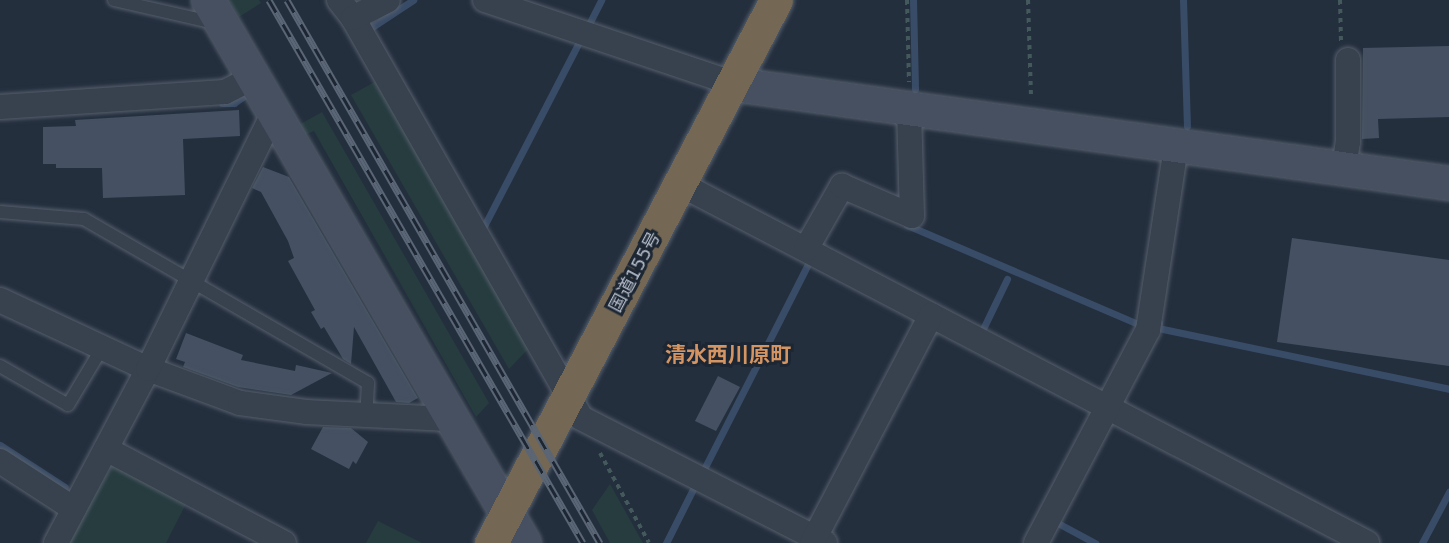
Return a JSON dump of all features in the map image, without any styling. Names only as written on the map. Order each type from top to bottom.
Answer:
[{"type":"highway","name":"国道155号","points":[[491,543],[507,512],[575,406],[682,185],[776,0]]},
{"type":"street","points":[[388,0],[346,9],[575,406],[817,541],[931,315]]},
{"type":"street","points":[[486,0],[734,84],[1449,183]]},
{"type":"street","points":[[215,12],[524,543]]},
{"type":"street","points":[[1344,169],[1348,142],[1348,60]]},
{"type":"street","points":[[0,107],[225,92],[252,78]]},
{"type":"street","points":[[806,249],[842,186],[912,216],[909,109]]},
{"type":"street","points":[[56,543],[148,369],[273,114]]},
{"type":"street","points":[[1036,543],[1148,330],[1176,146]]},
{"type":"street","points":[[682,185],[1367,543]]},
{"type":"street","points":[[0,300],[148,369],[240,403],[366,416],[452,419]]},
{"type":"street","points":[[106,449],[284,543]]},
{"type":"street","points":[[0,461],[74,509]]},
{"type":"lane","points":[[114,0],[215,12]]},
{"type":"lane","points":[[0,212],[84,219],[368,383],[366,416]]},
{"type":"lane","points":[[0,366],[68,405],[102,348]]},
{"type":"path","points":[[907,0],[909,109]]},
{"type":"path","points":[[1028,0],[1031,126]]},
{"type":"path","points":[[1340,0],[1341,58],[1348,60]]},
{"type":"path","points":[[575,406],[649,543]]},
{"type":"green space","points":[[229,0],[259,0],[261,3],[239,17]]},
{"type":"green space","points":[[380,79],[531,346],[509,369],[351,95]]},
{"type":"green space","points":[[322,112],[489,403],[476,417],[314,131],[303,136],[297,126]]},
{"type":"green space","points":[[115,461],[188,500],[166,543],[66,543]]},
{"type":"green space","points":[[610,484],[643,543],[610,543],[592,510]]},
{"type":"green space","points":[[378,521],[422,543],[366,543]]},
{"type":"building","points":[[1449,46],[1449,117],[1378,119],[1379,138],[1362,139],[1363,48]]},
{"type":"building","points":[[239,110],[240,136],[183,139],[185,195],[103,198],[102,168],[56,168],[56,164],[43,164],[43,127],[76,126],[75,120]]},
{"type":"building","points":[[263,167],[289,177],[418,398],[409,403],[396,402],[354,327],[351,364],[343,359],[324,327],[321,329],[311,312],[315,310],[288,261],[294,258],[288,241],[261,192],[252,188]]},
{"type":"building","points":[[1292,238],[1449,260],[1449,366],[1277,342]]},
{"type":"building","points":[[186,333],[243,355],[241,360],[295,371],[296,365],[332,373],[291,395],[238,387],[183,367],[185,362],[176,359]]},
{"type":"building","points":[[718,376],[740,387],[716,431],[695,421]]},
{"type":"building","points":[[323,427],[351,428],[368,442],[356,464],[353,461],[349,469],[311,449]]},
{"type":"waterway","points":[[369,29],[413,0]]},
{"type":"waterway","points":[[589,24],[601,0]]},
{"type":"waterway","points":[[913,0],[915,89]]},
{"type":"waterway","points":[[1183,0],[1187,126]]},
{"type":"waterway","points":[[482,230],[579,42]]},
{"type":"waterway","points":[[222,103],[234,103],[247,94]]},
{"type":"waterway","points":[[907,225],[1138,324]]},
{"type":"waterway","points":[[698,468],[703,471],[810,260]]},
{"type":"waterway","points":[[981,333],[1007,279]]},
{"type":"waterway","points":[[1159,323],[1158,328],[1449,389]]},
{"type":"waterway","points":[[0,445],[65,487]]},
{"type":"waterway","points":[[666,543],[695,485]]},
{"type":"waterway","points":[[1422,543],[1449,492]]},
{"type":"waterway","points":[[1054,521],[1095,543]]},
{"type":"railway","points":[[269,0],[583,543]]},
{"type":"railway","points":[[287,0],[600,543]]},
{"type":"district","name":"清水西川原町","points":[[728,355]]}]
